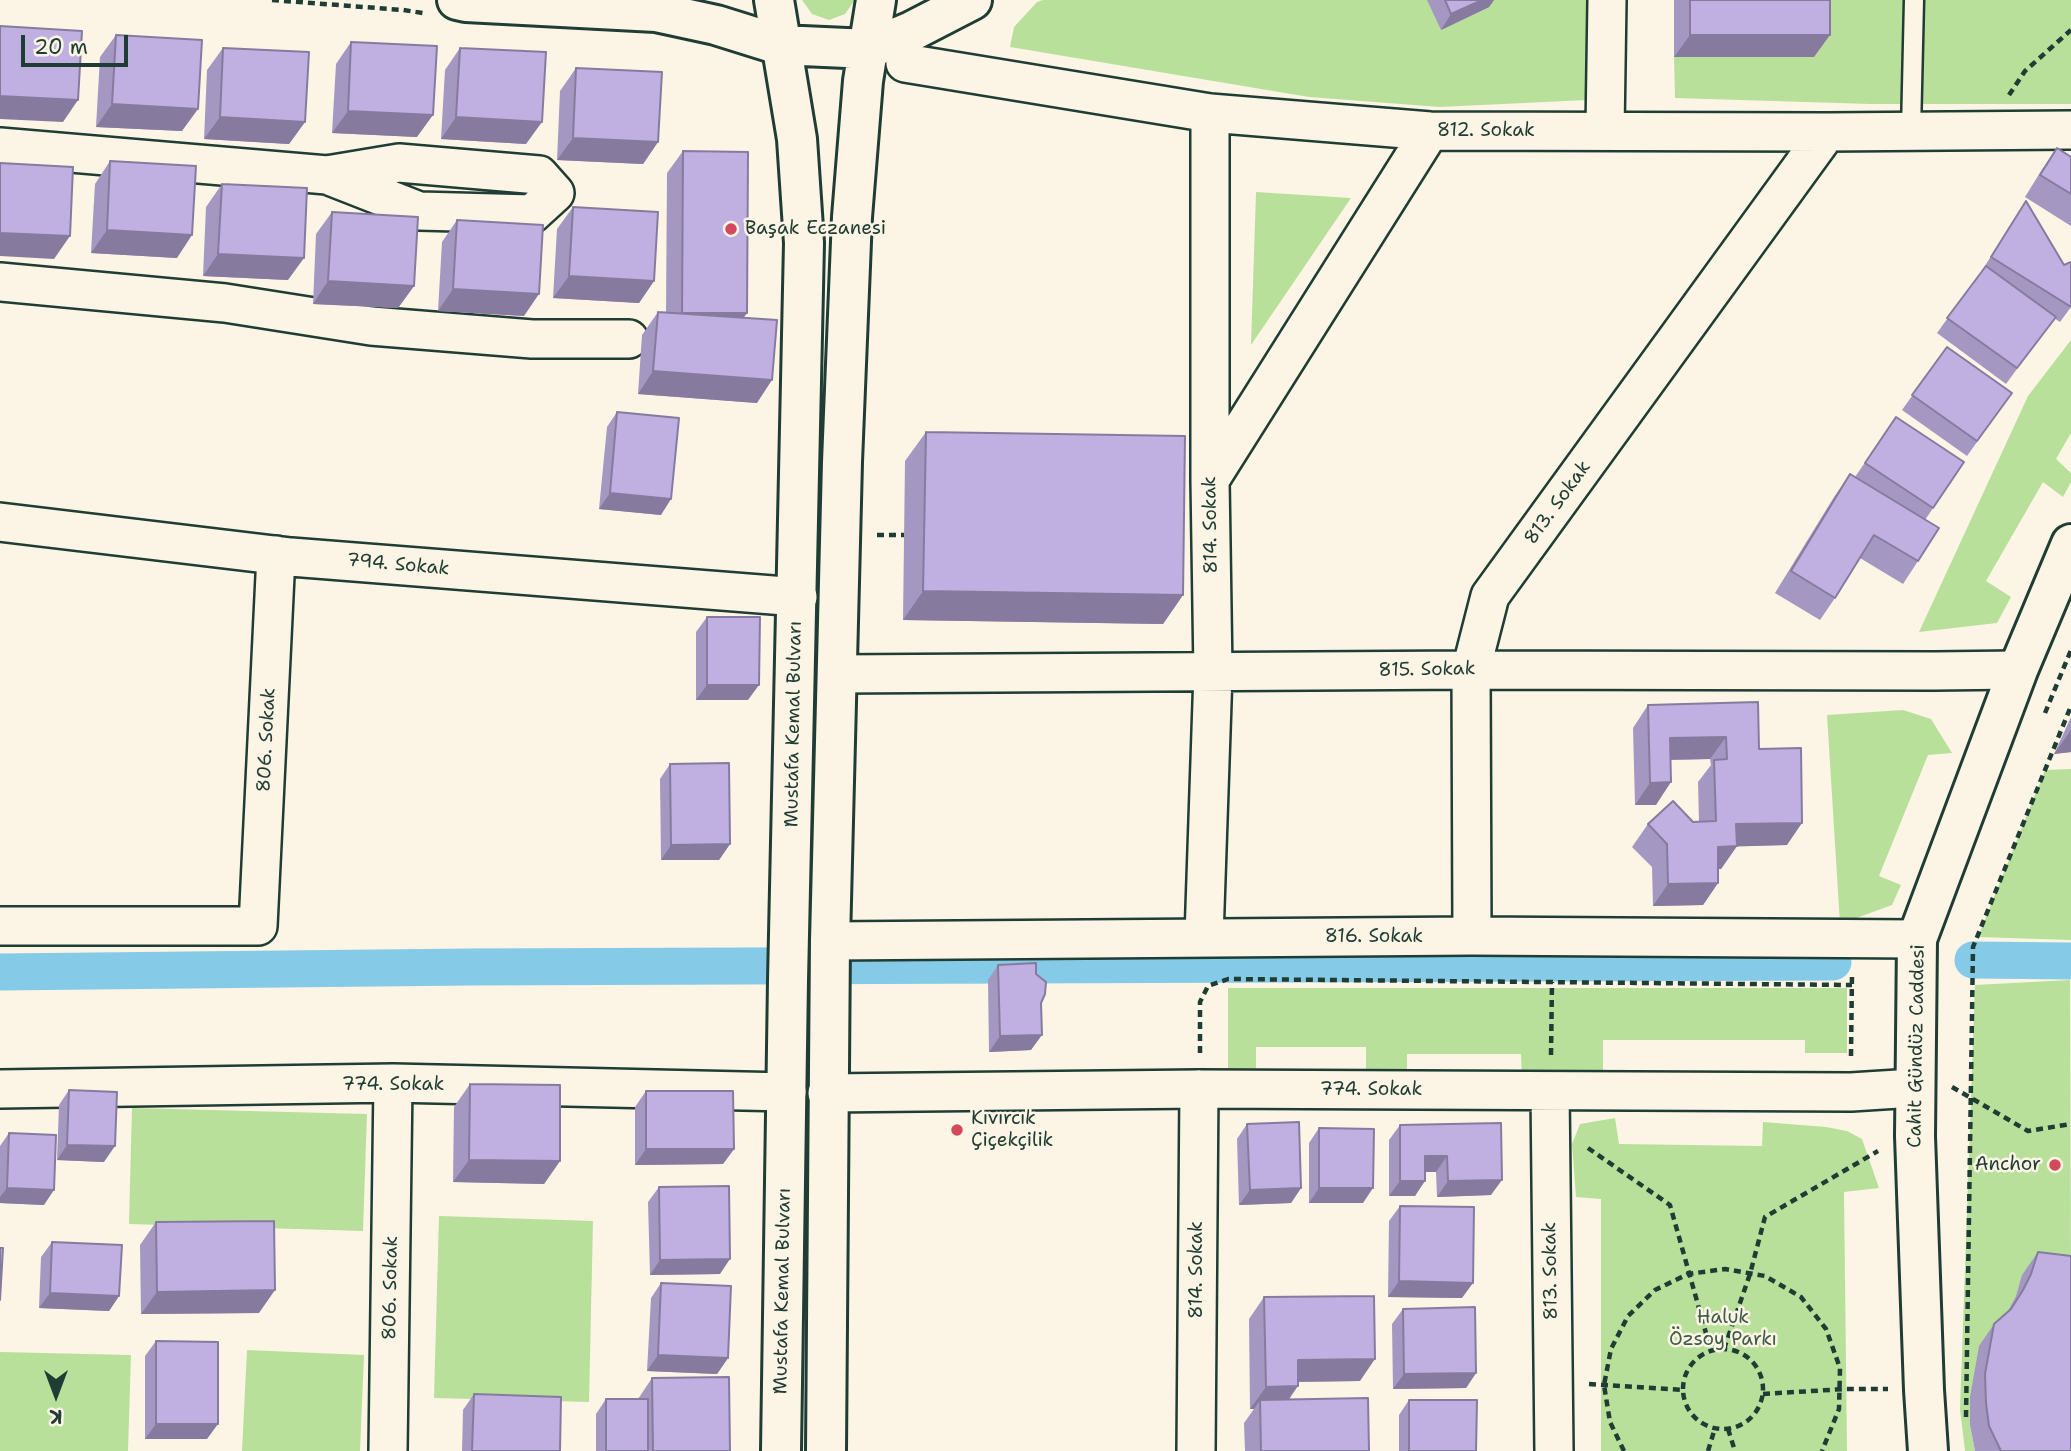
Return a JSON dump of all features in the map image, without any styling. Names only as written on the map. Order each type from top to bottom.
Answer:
[{"type":"main road","points":[[457,0],[656,12],[716,25],[780,45],[869,49],[912,31],[972,0]]},
{"type":"main road","name":"Mustafa Kemal Bulvarı","points":[[774,0],[797,139],[804,243],[781,1451]]},
{"type":"main road","points":[[826,1451],[829,984],[852,217],[863,81],[876,0]]},
{"type":"main road","name":"Cahit Gündüz Caddesi","points":[[1928,1451],[1915,1136],[1917,941],[2018,670],[2071,544]]},
{"type":"street","points":[[1605,130],[1607,0]]},
{"type":"street","name":"812. Sokak","points":[[905,63],[1210,113],[1430,131],[2071,130]]},
{"type":"street","name":"814. Sokak","points":[[1204,937],[1213,673],[1210,113]]},
{"type":"street","points":[[1210,480],[1430,131]]},
{"type":"street","name":"813. Sokak","points":[[1472,936],[1471,670],[1490,596],[1827,132]]},
{"type":"street","points":[[0,147],[327,175],[399,163],[540,175],[555,193],[532,214],[419,211],[327,175]]},
{"type":"street","points":[[0,282],[225,303],[370,326],[532,339],[629,339]]},
{"type":"street","name":"794. Sokak","points":[[0,522],[276,555],[798,597]]},
{"type":"street","name":"806. Sokak","points":[[0,926],[258,926],[276,555]]},
{"type":"street","name":"815. Sokak","points":[[837,674],[2018,670]]},
{"type":"street","name":"816. Sokak","points":[[830,941],[1472,936],[1852,938],[1917,941]]},
{"type":"street","name":"806. Sokak","points":[[388,1451],[393,1083]]},
{"type":"street","name":"774. Sokak","points":[[0,1089],[393,1083],[787,1092]]},
{"type":"street","name":"774. Sokak","points":[[827,1093],[1199,1089],[1851,1092],[1914,1088]]},
{"type":"street","name":"814. Sokak","points":[[1196,1451],[1199,1089]]},
{"type":"street","name":"813. Sokak","points":[[1550,1091],[1554,1451]]},
{"type":"lane","points":[[1911,131],[1914,0]]},
{"type":"path","points":[[1980,130],[1994,118],[2025,71],[2071,30]]},
{"type":"path","points":[[1966,1419],[1973,947],[2071,706]]},
{"type":"path","points":[[1851,1092],[1852,938]]},
{"type":"path","points":[[1199,1089],[1200,1002],[1208,986],[1228,979],[1852,985]]},
{"type":"path","points":[[1550,1091],[1552,982]]},
{"type":"path","points":[[1914,1088],[1953,1086],[2028,1131],[2071,1124]]},
{"type":"path","points":[[1724,1349],[1765,1217],[1868,1156],[1915,1136]]},
{"type":"path","points":[[1549,1138],[1574,1138],[1670,1205],[1711,1350]]},
{"type":"path","points":[[1624,1451],[1610,1422],[1604,1385],[1611,1349],[1628,1316],[1655,1290],[1688,1274],[1725,1269],[1765,1276],[1801,1297],[1826,1329],[1840,1368],[1840,1390],[1839,1409],[1822,1451]]},
{"type":"path","points":[[1724,1349],[1738,1351],[1749,1358],[1757,1368],[1763,1394],[1751,1417],[1728,1429],[1702,1423],[1692,1415],[1685,1403],[1683,1390],[1684,1377],[1699,1356],[1711,1350],[1724,1349]]},
{"type":"path","points":[[1552,1383],[1683,1390]]},
{"type":"path","points":[[1763,1394],[1924,1390]]},
{"type":"path","points":[[1708,1451],[1715,1428]]},
{"type":"path","points":[[1728,1429],[1735,1451]]},
{"type":"green space","points":[[802,0],[855,0],[845,14],[829,20],[812,14]]},
{"type":"green space","points":[[1596,0],[1587,100],[1440,107],[1309,97],[1010,47],[1014,27],[1037,2]]},
{"type":"green space","points":[[1814,0],[2071,0],[2071,104],[1870,104],[1675,98],[1674,57],[1814,57]]},
{"type":"green space","points":[[1256,192],[1351,198],[1251,345]]},
{"type":"green space","points":[[2071,340],[2071,433],[2056,459],[2071,473],[2071,482],[2063,497],[2043,482],[1986,581],[2011,597],[1997,623],[1919,632],[2028,396]]},
{"type":"green space","points":[[1903,710],[1931,719],[1952,753],[1928,755],[1879,876],[1901,885],[1892,905],[1840,924],[1827,715]]},
{"type":"green space","points":[[2071,769],[2071,940],[1978,937],[2045,770]]},
{"type":"green space","points":[[2070,980],[2071,1279],[2016,1296],[1970,1397],[1970,1425],[1975,1451],[1965,1451],[1960,1409],[1975,985]]},
{"type":"green space","points":[[1228,988],[1847,988],[1847,1053],[1805,1053],[1805,1040],[1603,1040],[1603,1079],[1522,1079],[1521,1054],[1407,1054],[1407,1079],[1366,1079],[1366,1047],[1256,1047],[1256,1070],[1228,1070]]},
{"type":"green space","points":[[132,1108],[367,1114],[363,1231],[129,1224]]},
{"type":"green space","name":"Haluk Özsoy Parkı","points":[[1615,1118],[1619,1144],[1762,1146],[1763,1122],[1826,1127],[1847,1131],[1862,1139],[1879,1188],[1844,1192],[1847,1451],[1601,1451],[1601,1199],[1576,1197],[1572,1144],[1580,1124]]},
{"type":"green space","points":[[439,1216],[593,1221],[589,1402],[434,1398]]},
{"type":"green space","points":[[247,1350],[364,1355],[360,1451],[242,1451]]},
{"type":"green space","points":[[0,1352],[131,1355],[128,1451],[0,1451]]},
{"type":"building","points":[[1445,0],[1482,0],[1451,14]]},
{"type":"building","points":[[1690,0],[1830,0],[1830,35],[1690,35]]},
{"type":"building","points":[[0,26],[82,31],[78,100],[0,96]]},
{"type":"building","points":[[116,35],[202,40],[198,109],[112,104]]},
{"type":"building","points":[[351,42],[437,46],[433,115],[348,111]]},
{"type":"building","points":[[223,48],[309,52],[305,122],[220,117]]},
{"type":"building","points":[[460,48],[546,52],[542,122],[456,117]]},
{"type":"building","points":[[576,68],[662,72],[658,142],[573,138]]},
{"type":"building","points":[[2057,148],[2071,157],[2071,194],[2040,175]]},
{"type":"building","points":[[683,151],[748,152],[747,313],[682,313]]},
{"type":"building","points":[[110,161],[196,166],[192,235],[107,230]]},
{"type":"building","points":[[0,163],[73,167],[70,236],[0,233]]},
{"type":"building","points":[[222,184],[307,188],[304,258],[218,254]]},
{"type":"building","points":[[2026,201],[2064,265],[2071,262],[2071,307],[1991,257]]},
{"type":"building","points":[[573,207],[658,212],[654,281],[569,276]]},
{"type":"building","points":[[332,212],[418,217],[414,286],[328,281]]},
{"type":"building","points":[[457,220],[543,225],[539,294],[453,289]]},
{"type":"building","points":[[1986,266],[2056,317],[2017,368],[1947,318]]},
{"type":"building","points":[[658,312],[777,320],[772,380],[653,371]]},
{"type":"building","points":[[1947,347],[2012,393],[1977,441],[1912,395]]},
{"type":"building","points":[[617,412],[679,418],[671,499],[610,493]]},
{"type":"building","points":[[1896,417],[1964,462],[1933,508],[1865,463]]},
{"type":"building","points":[[926,432],[1185,436],[1183,595],[923,591]]},
{"type":"building","points":[[1850,474],[1939,528],[1918,561],[1874,535],[1835,598],[1791,571]]},
{"type":"building","points":[[707,617],[760,617],[759,685],[707,685]]},
{"type":"building","points":[[1758,702],[1759,749],[1801,748],[1802,823],[1736,824],[1737,846],[1718,847],[1718,883],[1668,884],[1667,844],[1648,824],[1673,801],[1693,822],[1716,821],[1714,760],[1727,759],[1726,737],[1670,738],[1671,782],[1650,783],[1648,705]]},
{"type":"building","points":[[729,763],[730,844],[671,845],[670,764]]},
{"type":"building","points":[[1036,963],[1036,974],[1046,982],[1041,1003],[1042,1035],[1000,1036],[998,965]]},
{"type":"building","points":[[470,1084],[560,1085],[560,1161],[469,1160]]},
{"type":"building","points":[[69,1090],[117,1092],[115,1146],[67,1145]]},
{"type":"building","points":[[646,1091],[733,1091],[734,1149],[646,1149]]},
{"type":"building","points":[[1299,1122],[1301,1188],[1250,1190],[1247,1124]]},
{"type":"building","points":[[1501,1123],[1502,1180],[1448,1181],[1447,1156],[1425,1156],[1425,1181],[1400,1181],[1400,1125]]},
{"type":"building","points":[[1319,1128],[1374,1129],[1373,1188],[1319,1188]]},
{"type":"building","points":[[9,1133],[56,1135],[54,1190],[7,1188]]},
{"type":"building","points":[[729,1186],[730,1259],[660,1260],[659,1187]]},
{"type":"building","points":[[1400,1206],[1474,1207],[1473,1283],[1399,1281]]},
{"type":"building","points":[[274,1221],[275,1290],[157,1292],[156,1222]]},
{"type":"building","points":[[52,1242],[122,1245],[119,1296],[50,1293]]},
{"type":"building","points":[[0,1248],[3,1248],[0,1300]]},
{"type":"building","points":[[2038,1252],[2071,1256],[2071,1451],[2001,1451],[1989,1426],[1986,1403],[1985,1374],[1994,1324],[2011,1309],[2023,1290]]},
{"type":"building","points":[[661,1283],[731,1286],[728,1358],[658,1355]]},
{"type":"building","points":[[1374,1296],[1375,1359],[1298,1360],[1298,1386],[1266,1387],[1264,1297]]},
{"type":"building","points":[[1475,1307],[1476,1373],[1404,1374],[1403,1309]]},
{"type":"building","points":[[156,1341],[218,1342],[218,1424],[156,1424]]},
{"type":"building","points":[[729,1377],[730,1451],[653,1451],[652,1378]]},
{"type":"building","points":[[474,1394],[561,1397],[560,1451],[472,1451]]},
{"type":"building","points":[[1368,1398],[1369,1451],[1261,1451],[1260,1400]]},
{"type":"building","points":[[606,1399],[648,1399],[648,1451],[606,1451]]},
{"type":"building","points":[[1409,1400],[1477,1400],[1476,1451],[1409,1451]]},
{"type":"waterway","points":[[1973,960],[2071,961]]},
{"type":"waterway","points":[[0,972],[470,967],[1833,962]]},
{"type":"place","name":"Başak Eczanesi","points":[[731,229]]},
{"type":"place","name":"Kıvırcık Çiçekçilik","points":[[957,1130]]},
{"type":"place","name":"Anchor","points":[[2055,1165]]}]
